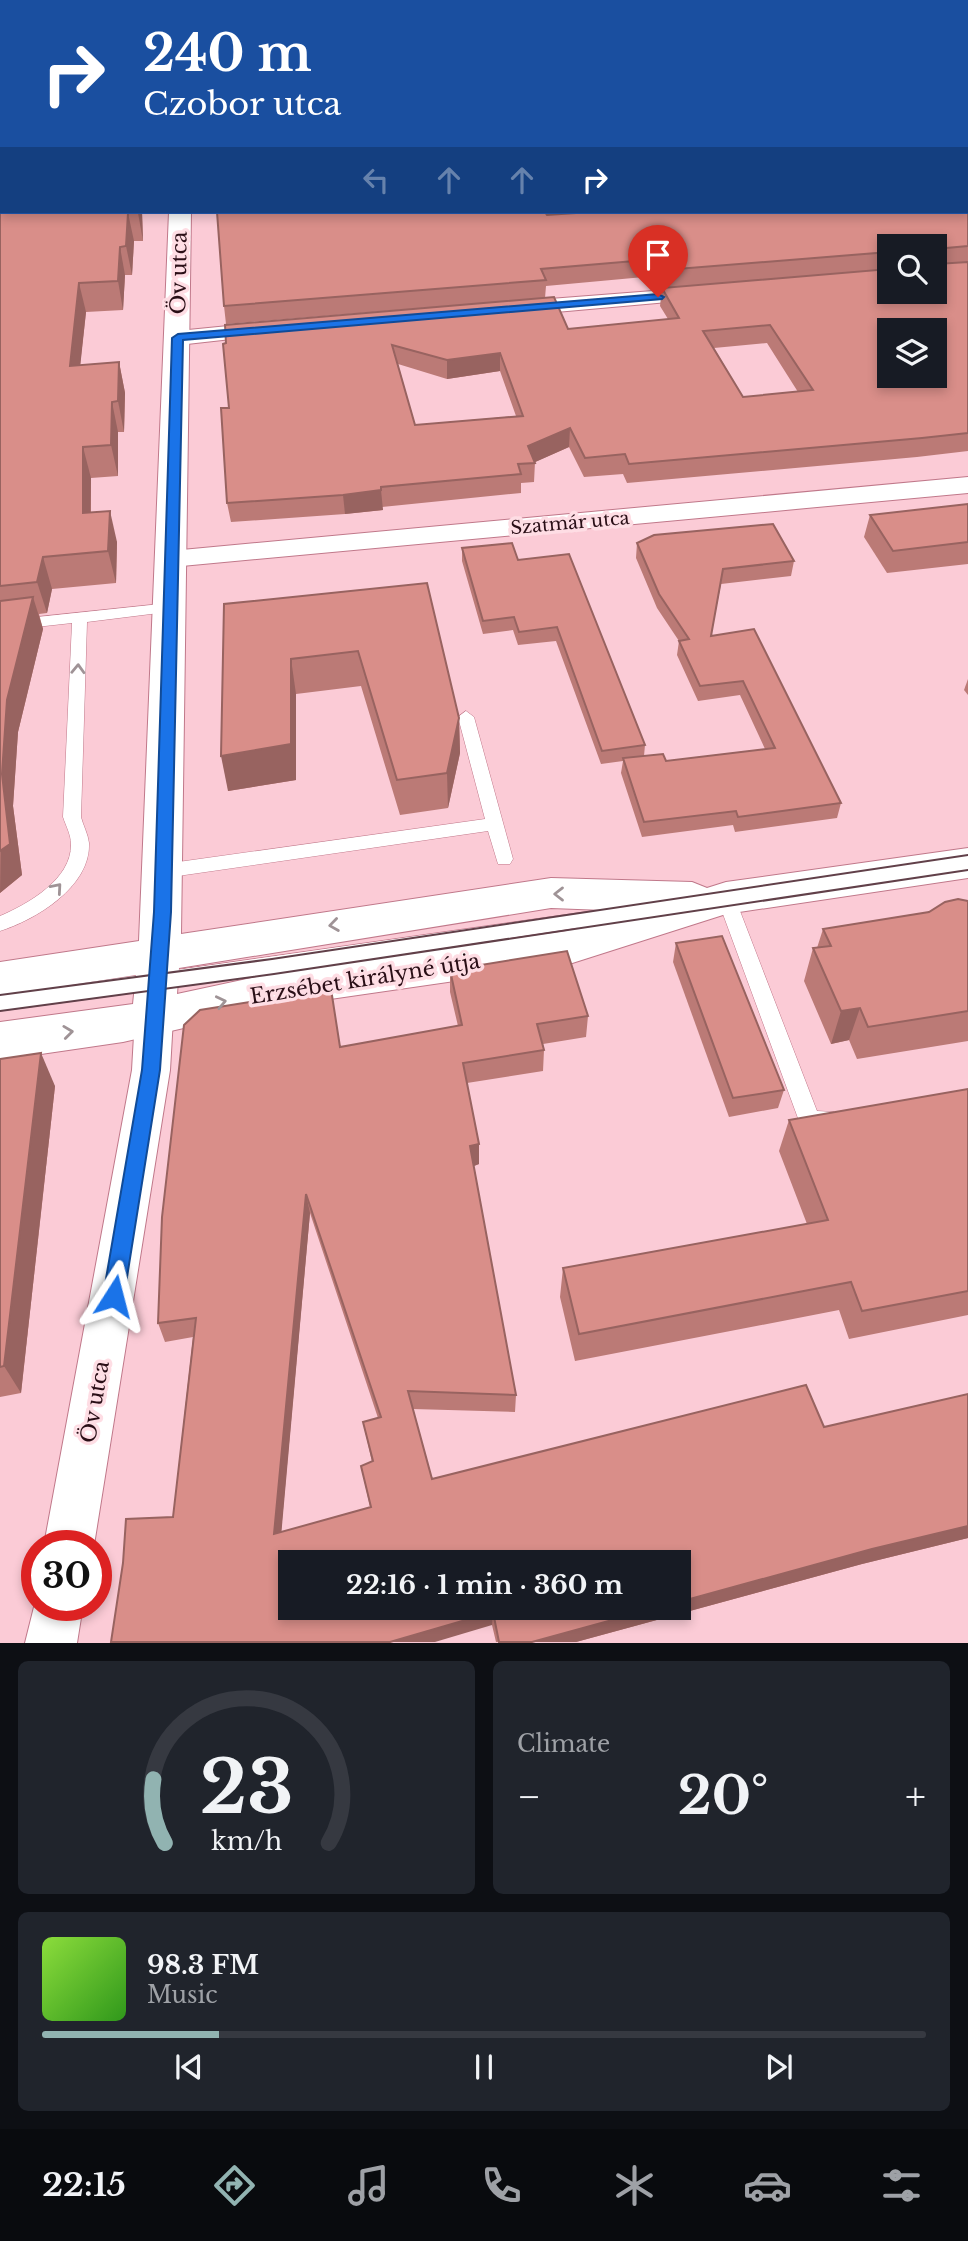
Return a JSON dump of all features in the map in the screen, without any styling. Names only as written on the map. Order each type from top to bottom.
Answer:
[{"type":"street","name":"Öv utca","points":[[72,1530],[151,1070],[164,871],[180,214]]},
{"type":"street","points":[[495,310],[731,291]]},
{"type":"street","points":[[178,338],[291,328]]},
{"type":"street","name":"Szatmár utca","points":[[172,559],[968,485]]},
{"type":"street","name":"Erzsébet királyné útja","points":[[0,979],[275,990],[566,948],[726,898],[968,863]]},
{"type":"street","name":"Erzsébet királyné útja","points":[[0,1041],[157,985],[551,893],[726,898]]},
{"type":"street","points":[[51,1643],[55,1621]]},
{"type":"lane","points":[[0,626],[170,608]]},
{"type":"lane","points":[[0,924],[19,917],[53,894],[73,868],[80,844],[72,817],[80,618]]},
{"type":"lane","points":[[466,717],[503,859]]},
{"type":"lane","points":[[164,871],[495,824]]},
{"type":"lane","points":[[726,898],[810,1121],[850,1115]]},
{"type":"lane","name":"Erzsébet királyné útja","points":[[0,1003],[157,985]]},
{"type":"building","points":[[0,214],[128,214],[126,246],[120,247],[118,281],[79,283],[70,366],[119,362],[118,401],[112,402],[111,445],[83,447],[83,513],[110,511],[108,551],[43,557],[37,582],[0,586]]},
{"type":"building","points":[[217,214],[968,214],[968,246],[947,248],[947,234],[877,234],[877,253],[652,271],[646,260],[541,269],[546,280],[224,306]]},
{"type":"building","points":[[968,262],[968,433],[629,464],[625,454],[585,458],[570,428],[528,446],[535,463],[518,464],[521,474],[381,487],[381,490],[343,495],[227,503],[221,408],[229,408],[223,344],[226,343],[225,325],[554,297],[568,329],[679,318],[662,288],[877,270],[877,304],[947,304],[947,263]],"holes":[[[770,325],[813,390],[743,397],[703,331]],[[392,345],[447,360],[500,353],[523,416],[415,425]]]},
{"type":"building","points":[[968,504],[968,542],[893,551],[870,515]]},
{"type":"building","points":[[773,524],[794,561],[723,569],[711,636],[754,629],[841,803],[738,817],[736,811],[644,822],[623,758],[663,754],[666,761],[775,748],[743,681],[700,686],[679,641],[689,639],[659,594],[637,543],[654,535]]},
{"type":"building","points":[[512,543],[518,560],[569,554],[645,745],[602,751],[557,627],[519,632],[514,617],[483,621],[462,548]]},
{"type":"building","points":[[427,583],[459,718],[447,773],[397,780],[358,651],[291,659],[291,744],[221,756],[224,604]]},
{"type":"building","points":[[33,597],[7,700],[2,774],[10,844],[0,851],[0,601]]},
{"type":"building","points":[[958,899],[968,901],[968,1011],[868,1027],[860,1008],[841,1011],[813,948],[831,946],[823,929],[929,912],[945,902]]},
{"type":"building","points":[[722,936],[784,1090],[733,1098],[676,943]]},
{"type":"building","points":[[567,951],[588,1016],[537,1024],[544,1050],[463,1063],[479,1144],[470,1146],[516,1395],[408,1391],[432,1479],[806,1385],[824,1427],[968,1394],[968,1526],[872,1549],[691,1599],[691,1550],[278,1550],[278,1620],[466,1620],[390,1642],[111,1642],[123,1563],[126,1519],[173,1517],[196,1318],[158,1323],[162,1217],[184,1025],[200,1010],[331,989],[340,1047],[462,1025],[450,970]],"holes":[[[306,1194],[381,1417],[363,1422],[373,1461],[361,1466],[371,1507],[274,1534]]]},
{"type":"building","points":[[41,1053],[4,1366],[0,1367],[0,1059]]},
{"type":"building","points":[[968,1089],[968,1291],[862,1311],[851,1282],[579,1334],[563,1268],[828,1220],[789,1120]]},
{"type":"building","points":[[495,1620],[612,1620],[532,1642],[499,1642]]},
{"type":"tram line","points":[[0,995],[272,959],[968,855]]},
{"type":"tram line","points":[[0,1011],[274,974],[968,870]]},
{"type":"route","points":[[114,1296],[151,1070],[162,912],[178,338],[658,297]]}]
